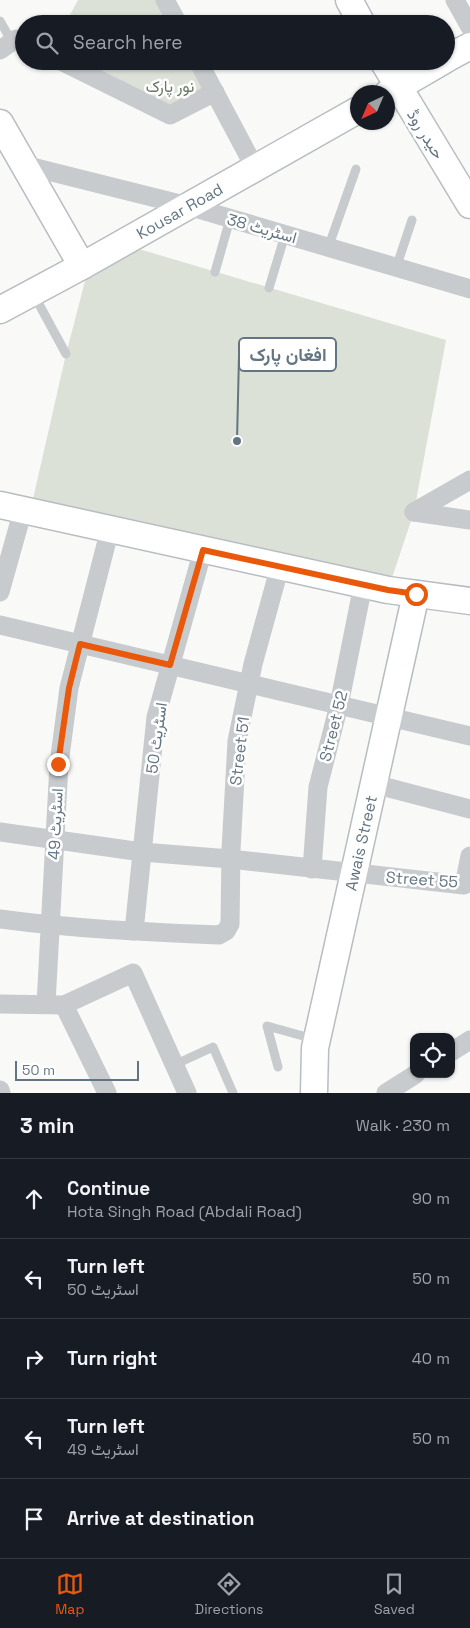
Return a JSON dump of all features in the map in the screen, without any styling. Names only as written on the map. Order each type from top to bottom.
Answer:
[{"type":"street","points":[[165,0],[173,15]]},
{"type":"street","points":[[349,0],[357,15]]},
{"type":"street","points":[[455,0],[470,27]]},
{"type":"street","points":[[455,54],[470,46]]},
{"type":"street","points":[[79,70],[170,115],[214,92]]},
{"type":"street","points":[[203,70],[255,168]]},
{"type":"street","name":"حیدر روڈ","points":[[386,70],[390,85]]},
{"type":"street","points":[[395,88],[427,70]]},
{"type":"street","name":"حیدر روڈ","points":[[395,94],[470,205]]},
{"type":"street","name":"Kousar Road","points":[[0,310],[82,266],[350,115]]},
{"type":"street","points":[[0,123],[82,266]]},
{"type":"street","name":"اسٹریٹ 38","points":[[24,165],[188,206],[470,289]]},
{"type":"street","points":[[470,480],[414,512],[470,520]]},
{"type":"street","points":[[0,592],[11,508],[363,585],[470,601]]},
{"type":"street","name":"اسٹریٹ 49","points":[[46,1004],[58,764],[67,698],[110,529]]},
{"type":"street","name":"اسٹریٹ 50","points":[[134,931],[156,717],[203,550]]},
{"type":"street","name":"Street 51","points":[[134,931],[219,935],[230,924],[230,859],[237,741],[280,566]]},
{"type":"street","name":"Street 52","points":[[312,869],[318,787],[339,705],[363,585]]},
{"type":"street","name":"Awais Street","points":[[314,1093],[314,1048],[416,594]]},
{"type":"street","points":[[0,625],[470,736]]},
{"type":"street","points":[[374,784],[470,809]]},
{"type":"street","name":"Street 55","points":[[0,832],[142,852],[230,859],[467,886],[470,856]]},
{"type":"street","points":[[0,919],[50,926],[134,931]]},
{"type":"street","points":[[0,1004],[64,1005],[133,973],[187,1093]]},
{"type":"street","points":[[64,1005],[107,1093]]},
{"type":"street","points":[[455,1049],[470,1040]]},
{"type":"street","points":[[386,1093],[413,1082]]},
{"type":"lane","points":[[0,21],[12,45]]},
{"type":"lane","points":[[328,248],[356,169]]},
{"type":"lane","points":[[215,272],[230,219]]},
{"type":"lane","points":[[396,268],[412,220]]},
{"type":"lane","points":[[269,288],[285,235]]},
{"type":"lane","points":[[32,293],[66,354]]},
{"type":"lane","points":[[278,1067],[267,1026],[316,1040]]},
{"type":"lane","points":[[174,1064],[213,1047],[233,1093]]},
{"type":"green space","points":[[78,0],[165,0],[173,15],[70,15]]},
{"type":"green space","name":"نور پارک","points":[[79,70],[203,70],[215,92],[170,115]]},
{"type":"green space","points":[[122,244],[446,340],[414,512],[388,590],[30,512],[66,354],[90,262]]},
{"type":"place","name":"افغان پارک","points":[[237,441]]},
{"type":"route","points":[[58,764],[69,688],[80,644],[170,665],[203,550],[388,590],[416,594]]}]
